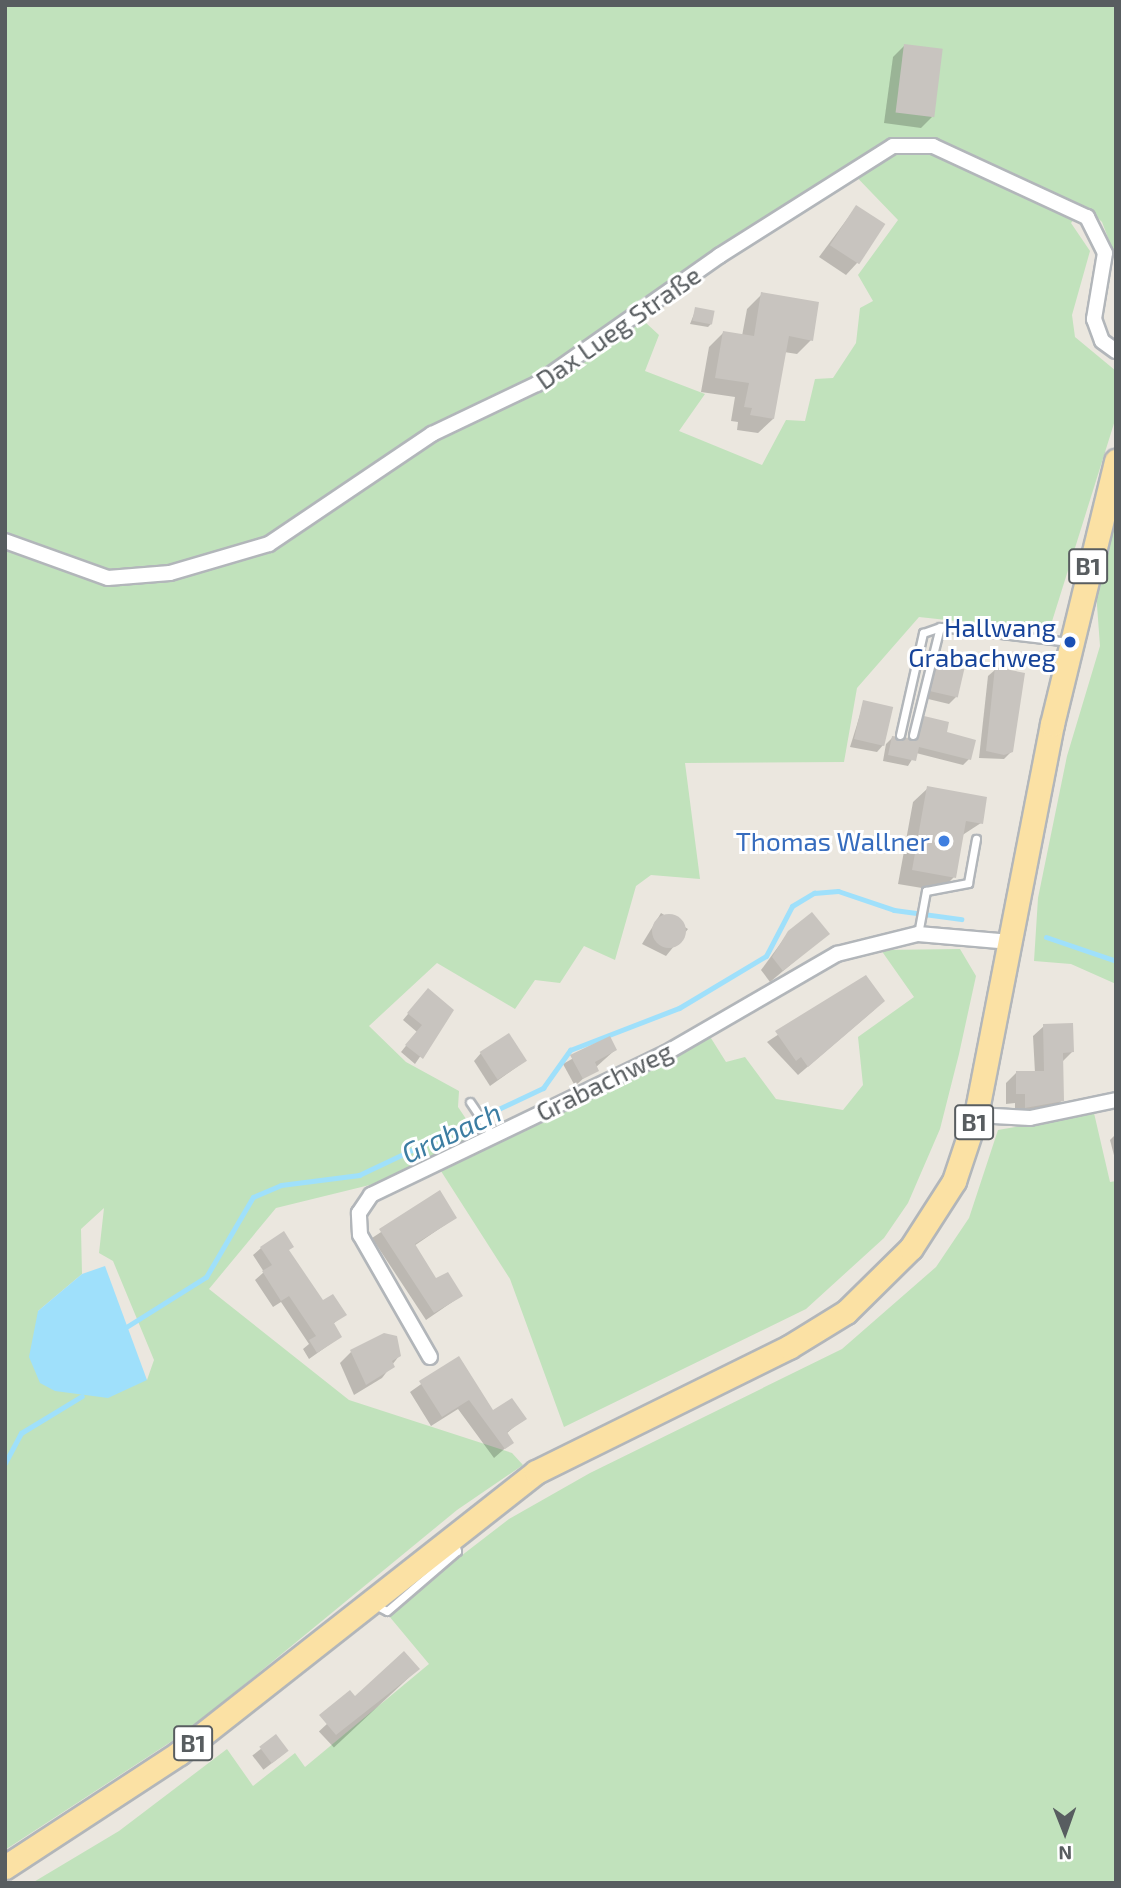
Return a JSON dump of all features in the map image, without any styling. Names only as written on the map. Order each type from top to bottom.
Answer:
[{"type":"main road","name":"B1","points":[[5,1867],[179,1753],[454,1532],[536,1472],[846,1312],[881,1283],[933,1218],[954,1181],[976,1115],[1070,642],[1116,461]]},
{"type":"street","name":"Dax Lueg Straße","points":[[5,541],[108,578],[170,573],[269,544],[432,434],[537,384],[719,256],[893,146],[933,146],[1087,217],[1105,253],[1094,319],[1102,341],[1116,351]]},
{"type":"street","name":"Grabachweg","points":[[430,1357],[360,1235],[359,1213],[372,1195],[488,1129],[666,1052],[796,973],[865,943],[918,928],[1011,942]]},
{"type":"street","points":[[976,1115],[1030,1118],[1116,1100]]},
{"type":"lane","points":[[900,735],[923,633],[940,627],[1070,642]]},
{"type":"lane","points":[[913,735],[940,627]]},
{"type":"lane","points":[[918,928],[926,891],[968,883],[976,839]]},
{"type":"lane","points":[[470,1102],[488,1129]]},
{"type":"green space","points":[[5,5],[1116,5],[1116,259],[1102,222],[1085,206],[1071,223],[1090,251],[1072,315],[1075,337],[1116,371],[1116,417],[1049,631],[919,617],[857,688],[844,762],[685,763],[700,879],[651,875],[636,886],[615,960],[584,946],[560,983],[535,980],[515,1009],[437,963],[369,1026],[406,1062],[459,1091],[458,1107],[485,1147],[709,1035],[726,1062],[745,1057],[776,1099],[843,1110],[863,1085],[858,1037],[914,997],[881,950],[960,949],[976,976],[940,1129],[908,1203],[884,1238],[806,1309],[564,1427],[510,1279],[439,1168],[276,1208],[209,1289],[349,1400],[512,1453],[523,1465],[457,1510],[189,1730],[5,1850]],"holes":[[[846,166],[898,220],[858,275],[873,301],[860,308],[856,343],[833,378],[815,379],[805,421],[786,420],[762,465],[679,431],[705,394],[645,371],[659,335],[632,310]],[[104,1208],[99,1253],[113,1261],[154,1360],[147,1380],[38,1311],[82,1274],[81,1229]]]},
{"type":"green space","points":[[1116,493],[1116,984],[1071,964],[1034,961],[1038,898],[1067,756],[1100,646],[1095,578]]},
{"type":"green space","points":[[1094,1113],[1110,1182],[1116,1181],[1116,1883],[32,1883],[119,1831],[227,1749],[253,1786],[295,1753],[305,1767],[429,1664],[389,1616],[448,1566],[509,1519],[590,1473],[842,1349],[936,1267],[969,1218],[998,1130]]},
{"type":"water","points":[[105,1266],[147,1380],[108,1398],[55,1391],[40,1383],[29,1357],[38,1311],[82,1274]]},
{"type":"building","points":[[904,44],[943,49],[934,117],[896,112]]},
{"type":"building","points":[[856,205],[885,224],[859,264],[830,245]]},
{"type":"building","points":[[761,292],[819,302],[813,341],[789,336],[774,419],[750,415],[752,408],[744,407],[749,383],[715,378],[723,331],[754,336]]},
{"type":"building","points":[[695,307],[715,311],[712,325],[692,321]]},
{"type":"building","points":[[937,663],[964,669],[958,698],[930,691]]},
{"type":"building","points":[[995,667],[1025,673],[1013,752],[1004,755],[986,751]]},
{"type":"building","points":[[863,700],[893,707],[884,746],[854,739]]},
{"type":"building","points":[[924,716],[949,722],[947,732],[976,740],[971,760],[919,747],[916,761],[888,755],[892,736],[918,739]]},
{"type":"building","points":[[927,786],[987,797],[983,824],[966,821],[956,878],[912,870]]},
{"type":"building","points":[[812,912],[830,934],[783,971],[772,957],[788,931]]},
{"type":"building","points":[[669,914],[681,919],[686,931],[681,943],[669,948],[657,943],[652,931],[657,919]]},
{"type":"building","points":[[866,975],[885,1001],[808,1067],[801,1057],[796,1061],[775,1031]]},
{"type":"building","points":[[428,988],[454,1010],[423,1059],[405,1045],[422,1025],[407,1013]]},
{"type":"building","points":[[1073,1023],[1074,1052],[1063,1053],[1064,1101],[1025,1108],[1025,1094],[1016,1094],[1016,1071],[1044,1071],[1043,1024]]},
{"type":"building","points":[[509,1033],[527,1061],[498,1080],[480,1052]]},
{"type":"building","points":[[610,1036],[617,1050],[595,1062],[599,1071],[583,1079],[570,1055]]},
{"type":"building","points":[[440,1190],[457,1218],[415,1244],[436,1278],[448,1272],[463,1296],[434,1313],[379,1229]]},
{"type":"building","points":[[284,1231],[294,1247],[289,1250],[323,1300],[333,1294],[347,1315],[334,1323],[342,1337],[317,1353],[309,1340],[316,1336],[289,1296],[281,1301],[262,1271],[272,1265],[260,1247]]},
{"type":"building","points":[[384,1333],[397,1336],[401,1356],[392,1361],[395,1367],[366,1385],[350,1350]]},
{"type":"building","points":[[459,1356],[493,1410],[512,1398],[527,1419],[507,1432],[514,1443],[505,1449],[469,1400],[442,1417],[419,1381]]},
{"type":"building","points":[[404,1651],[420,1669],[336,1735],[319,1715],[350,1690],[355,1696]]},
{"type":"building","points":[[276,1734],[289,1751],[272,1763],[259,1747]]},
{"type":"waterway","name":"Grabach","points":[[123,1329],[206,1277],[253,1197],[281,1185],[359,1175],[543,1088],[570,1050],[679,1008],[766,956],[792,906],[814,893],[838,891],[894,910],[961,919]]},
{"type":"waterway","name":"Grabach","points":[[1046,937],[1116,961]]},
{"type":"waterway","name":"Grabach","points":[[5,1463],[21,1433],[82,1396]]},
{"type":"place","name":"Hallwang Grabachweg","points":[[1070,642]]},
{"type":"place","name":"Thomas Wallner","points":[[944,841]]}]
